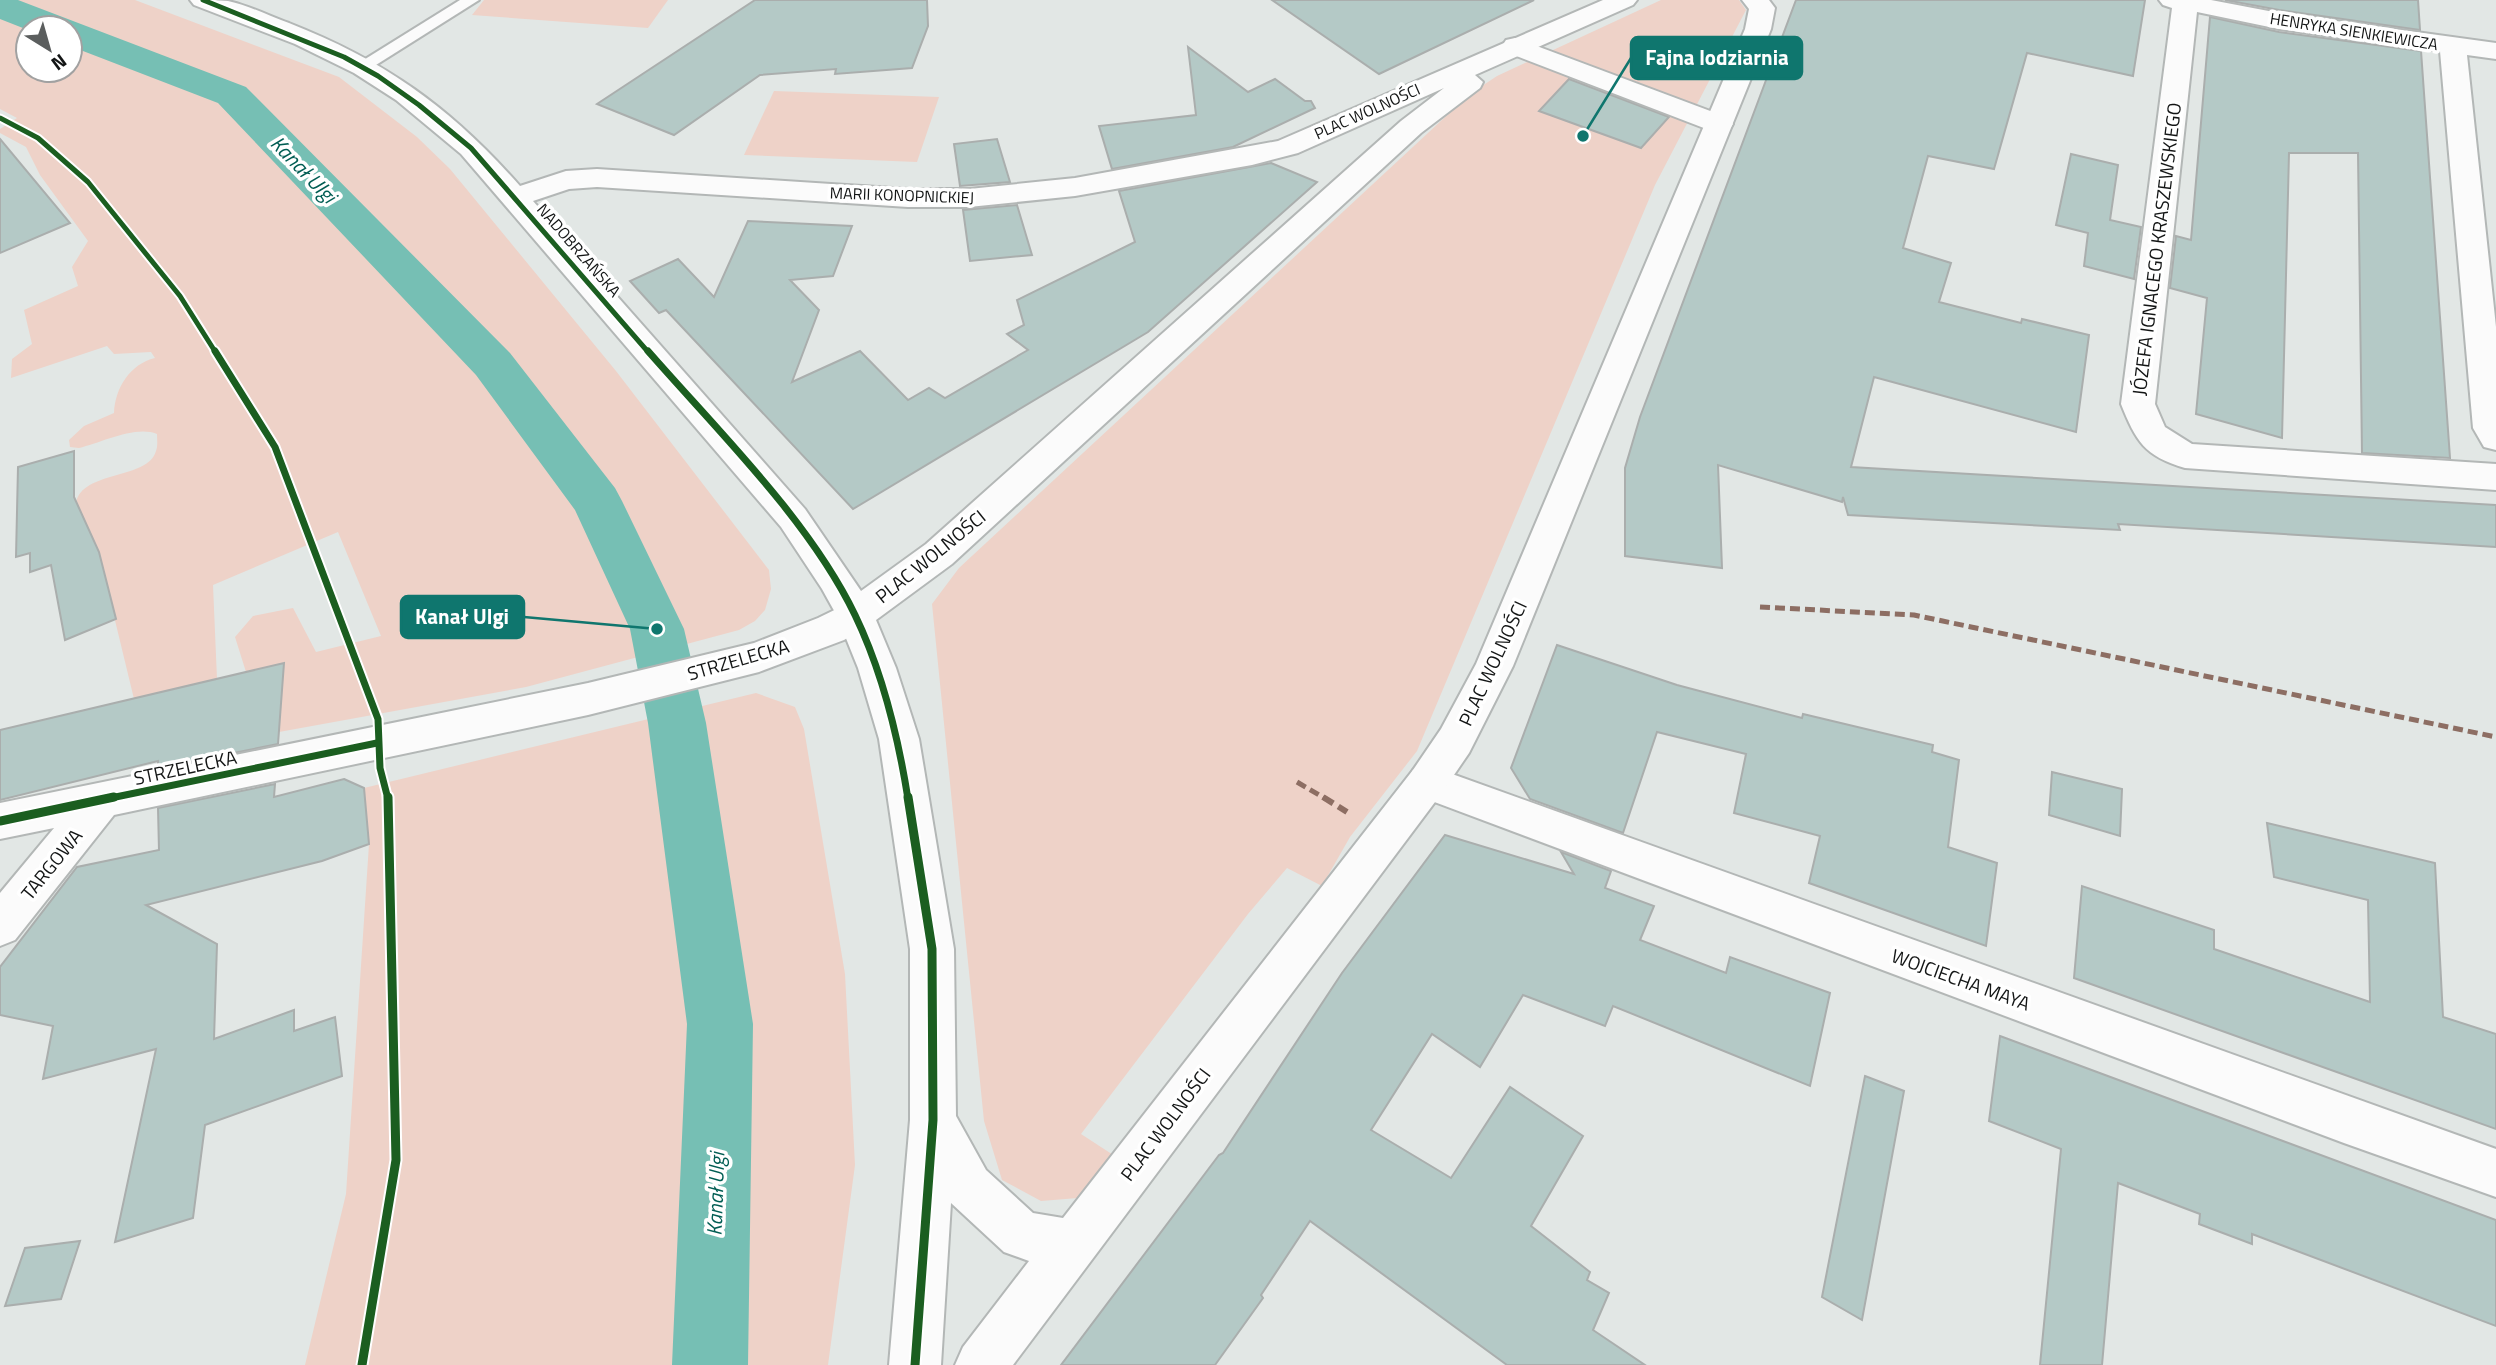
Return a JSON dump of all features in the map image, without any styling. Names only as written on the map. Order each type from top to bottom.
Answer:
[{"type":"street","name":"NADOBRZAŃSKA","points":[[202,0],[362,66],[412,98],[471,148],[793,518],[835,579],[855,615],[877,668],[899,739],[932,949],[933,1120],[915,1365]]},
{"type":"street","name":"PLAC WOLNOŚCI","points":[[1288,147],[1624,0]]},
{"type":"street","name":"PLAC WOLNOŚCI","points":[[981,1365],[1427,782],[1455,741],[1494,666],[1761,21],[1762,8],[1755,0]]},
{"type":"street","name":"HENRYKA SIENKIEWICZA","points":[[2178,1],[2279,21],[2496,51]]},
{"type":"street","name":"JÓZEFA IGNACEGO KRASZEWSKIEGO","points":[[2178,1],[2138,404],[2151,435],[2185,456],[2496,477]]},
{"type":"street","name":"PLAC WOLNOŚCI","points":[[855,615],[939,554],[1334,169],[1410,127],[1515,46]]},
{"type":"street","points":[[1515,46],[1719,124]]},
{"type":"street","points":[[2454,46],[2490,428],[2496,438]]},
{"type":"street","name":"PLAC WOLNOŚCI","points":[[1288,147],[1334,169]]},
{"type":"street","name":"MARII KONOPNICKIEJ","points":[[515,197],[566,180],[597,178],[908,198],[969,198],[1075,187],[1252,156],[1288,147]]},
{"type":"street","name":"STRZELECKA","points":[[0,821],[588,699],[759,657],[821,633],[855,615]]},
{"type":"street","name":"WOJCIECHA MAYA","points":[[1427,782],[2318,1111],[2496,1173]]},
{"type":"street","name":"TARGOWA","points":[[0,926],[101,801]]},
{"type":"street","points":[[933,1120],[969,1187],[1021,1234],[1073,1245]]},
{"type":"lane","points":[[362,66],[471,0]]},
{"type":"shaded area","points":[[0,0],[135,0],[339,77],[417,137],[450,169],[616,371],[769,570],[771,589],[765,610],[755,621],[739,630],[526,687],[279,732],[284,664],[246,672],[235,637],[253,616],[293,608],[316,652],[381,636],[338,532],[213,585],[217,679],[134,699],[98,550],[76,503],[81,492],[90,485],[141,467],[151,460],[157,449],[157,434],[128,433],[79,448],[70,447],[69,440],[84,426],[114,413],[117,395],[125,378],[138,366],[155,358],[151,352],[114,354],[107,346],[11,378],[12,359],[32,344],[24,310],[78,286],[72,267],[88,241],[40,175],[26,147],[0,133],[0,129],[17,118],[0,109]]},
{"type":"shaded area","points":[[484,0],[668,0],[648,28],[472,15]]},
{"type":"shaded area","points":[[1661,0],[1739,0],[1746,10],[1655,185],[1417,751],[1350,837],[1322,886],[1287,868],[1248,914],[1081,1134],[1124,1162],[1078,1198],[1041,1201],[1002,1180],[984,1121],[932,604],[959,568],[1470,94],[1497,76]]},
{"type":"shaded area","points":[[774,91],[939,97],[917,162],[744,155]]},
{"type":"shaded area","points":[[756,693],[795,707],[804,729],[845,974],[855,1165],[828,1365],[305,1365],[346,1194],[369,844],[364,788]]},
{"type":"building","points":[[755,0],[927,0],[928,26],[912,68],[835,74],[836,69],[760,75],[674,135],[597,104]]},
{"type":"building","points":[[1272,0],[1534,0],[1379,74]]},
{"type":"building","points":[[1796,0],[2145,0],[2133,76],[2027,53],[1994,169],[1928,156],[1903,248],[1951,263],[1939,302],[2021,323],[2022,319],[2089,335],[2076,432],[1874,377],[1851,467],[2496,505],[2496,547],[2118,524],[2120,530],[1848,515],[1843,497],[1842,502],[1718,465],[1722,568],[1625,556],[1625,468],[1640,417]]},
{"type":"building","points":[[2225,0],[2418,0],[2420,30],[2279,10]]},
{"type":"building","points":[[2210,17],[2279,32],[2421,51],[2450,458],[2362,453],[2358,153],[2289,153],[2282,438],[2196,414],[2207,298],[2170,288],[2176,236],[2191,240]]},
{"type":"building","points":[[1188,47],[1248,92],[1275,79],[1305,101],[1311,101],[1315,108],[1233,147],[1112,169],[1099,126],[1196,115]]},
{"type":"building","points":[[1569,79],[1669,117],[1641,148],[1539,111]]},
{"type":"building","points":[[0,139],[70,223],[0,253]]},
{"type":"building","points":[[997,139],[1010,182],[960,186],[954,144]]},
{"type":"building","points":[[2071,154],[2118,165],[2110,220],[2141,227],[2134,279],[2084,266],[2088,233],[2056,225]]},
{"type":"building","points":[[1271,163],[1317,182],[1148,332],[853,509],[666,310],[659,313],[630,281],[678,259],[714,297],[748,221],[852,226],[833,276],[790,280],[819,310],[792,382],[860,351],[908,400],[929,388],[945,398],[1028,350],[1007,334],[1024,325],[1017,300],[1135,242],[1119,191]]},
{"type":"building","points":[[1017,205],[1032,255],[970,261],[963,210]]},
{"type":"building","points":[[74,451],[74,497],[99,552],[116,619],[65,640],[51,565],[30,572],[30,553],[16,557],[18,467]]},
{"type":"building","points":[[1557,645],[1677,685],[1802,718],[1803,714],[1933,745],[1932,752],[1959,760],[1948,847],[1997,863],[1986,946],[1809,883],[1820,836],[1734,813],[1746,754],[1657,732],[1623,833],[1530,799],[1511,768]]},
{"type":"building","points":[[284,663],[278,744],[158,768],[158,761],[0,800],[0,730]]},
{"type":"building","points":[[2052,772],[2122,789],[2120,836],[2049,815]]},
{"type":"building","points":[[344,779],[364,788],[369,844],[322,861],[146,905],[217,944],[214,1039],[294,1010],[294,1031],[335,1017],[342,1076],[205,1125],[193,1218],[115,1242],[156,1049],[43,1079],[53,1026],[0,1015],[0,967],[77,867],[159,850],[158,808],[275,784],[274,797]]},
{"type":"building","points":[[2267,823],[2435,863],[2443,1017],[2496,1034],[2496,1129],[2074,978],[2082,886],[2214,930],[2214,949],[2370,1002],[2368,900],[2274,877]]},
{"type":"building","points":[[1445,835],[1574,874],[1561,852],[1611,871],[1605,888],[1654,906],[1640,940],[1726,973],[1730,957],[1830,993],[1810,1086],[1613,1006],[1605,1026],[1523,995],[1480,1067],[1432,1034],[1371,1130],[1451,1178],[1510,1087],[1583,1136],[1531,1226],[1590,1272],[1587,1280],[1609,1293],[1593,1330],[1645,1365],[1507,1365],[1310,1221],[1261,1295],[1263,1298],[1215,1365],[1061,1365],[1223,1153],[1342,973]]},
{"type":"building","points":[[2000,1036],[2496,1220],[2496,1326],[2252,1234],[2252,1244],[2199,1224],[2200,1214],[2118,1183],[2102,1365],[2040,1365],[2061,1149],[1989,1121]]},
{"type":"building","points":[[1865,1076],[1904,1091],[1862,1320],[1822,1297]]},
{"type":"building","points":[[80,1241],[61,1299],[5,1306],[25,1248]]},
{"type":"waterway","name":"Kanał Ulgi","points":[[0,6],[21,14]]},
{"type":"waterway","name":"Kanał Ulgi","points":[[84,38],[232,95],[493,364],[597,501],[657,629],[677,723],[720,1024],[710,1365]]},
{"type":"marked path","points":[[1760,607],[1914,615],[2496,737]]},
{"type":"marked path","points":[[1297,782],[1347,812]]},
{"type":"cycle path","points":[[203,0],[304,39],[363,67],[406,95],[471,148],[793,518],[835,579],[855,615],[877,668],[899,739],[932,949],[933,1120],[915,1365]]},
{"type":"cycle path","points":[[0,118],[38,138],[88,182],[180,296],[275,447],[378,719],[380,768],[390,806],[396,1160],[362,1365]]},
{"type":"cycle path","points":[[0,821],[377,743]]},
{"type":"place","name":"Fajna lodziarnia","points":[[1583,136]]},
{"type":"place","name":"Kanał Ulgi","points":[[657,629]]}]
